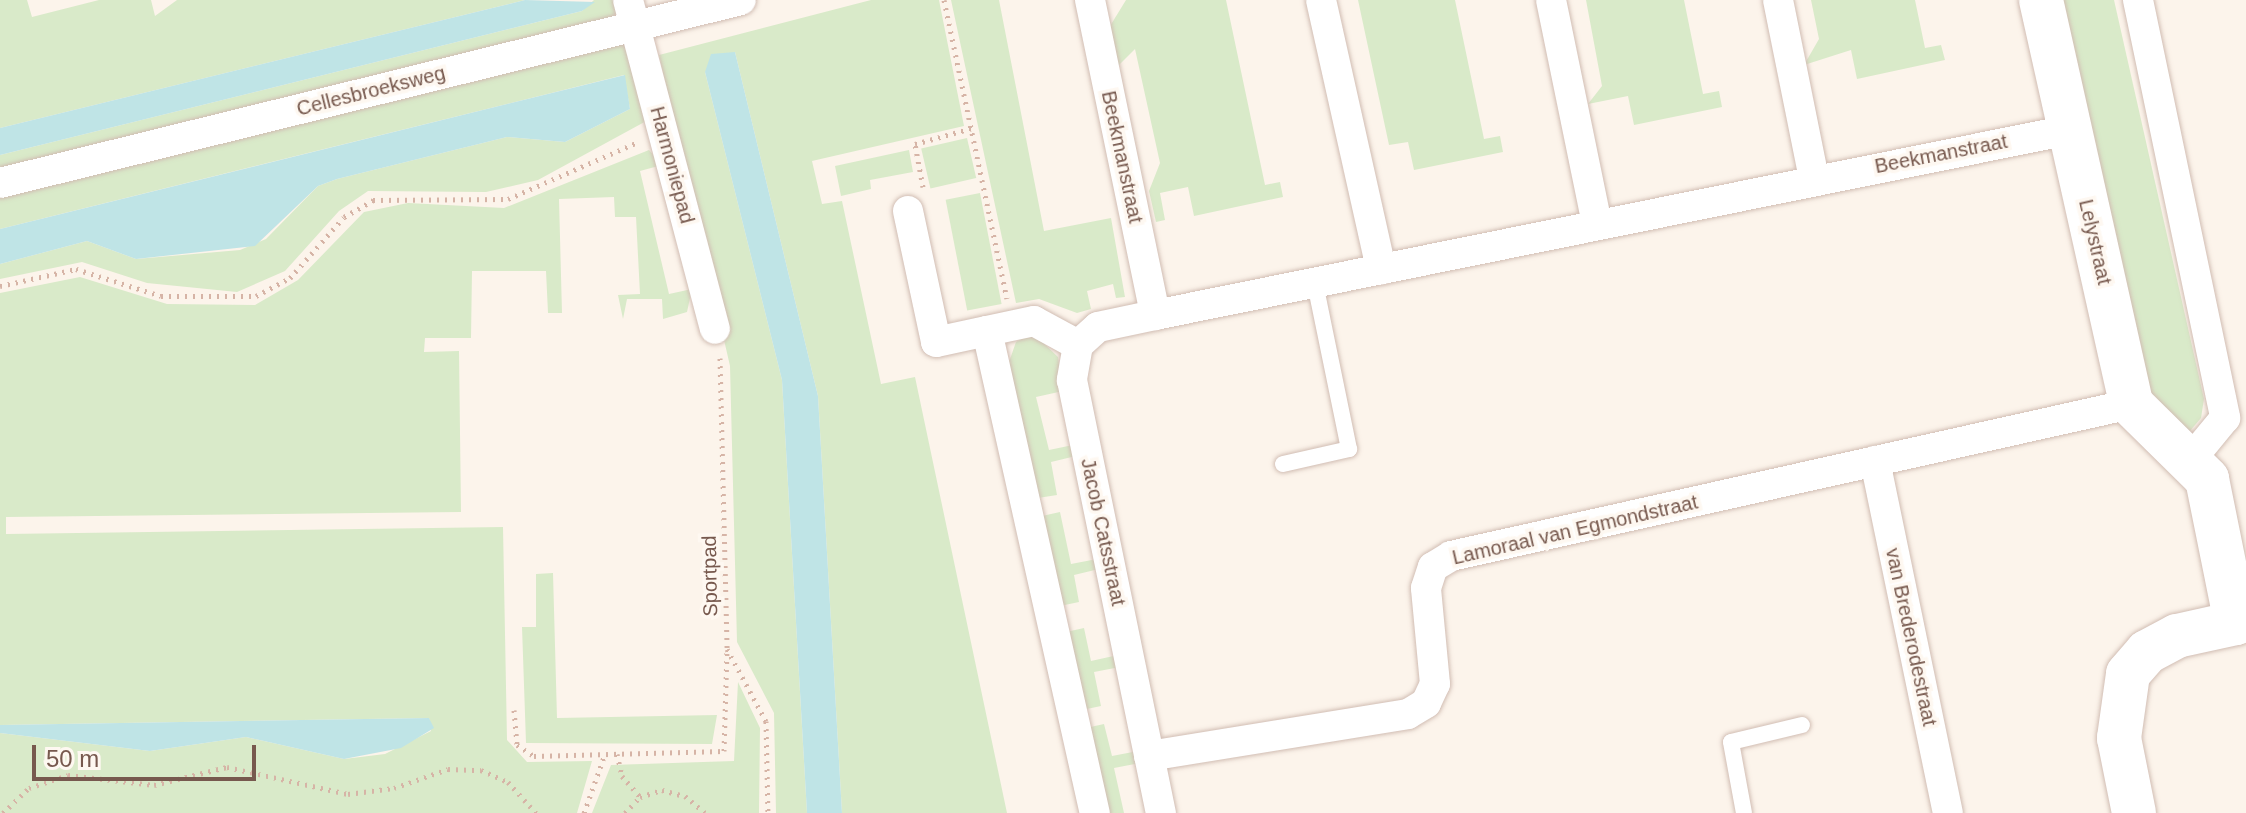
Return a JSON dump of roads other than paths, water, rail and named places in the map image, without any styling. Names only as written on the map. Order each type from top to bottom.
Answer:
[{"type":"street","name":"Cellesbroeksweg","points":[[0,183],[632,13],[741,0]]},
{"type":"street","name":"Beekmanstraat","points":[[1090,0],[1155,315]]},
{"type":"street","points":[[1321,0],[1381,269]]},
{"type":"street","points":[[1551,0],[1597,224]]},
{"type":"street","points":[[1778,0],[1814,179]]},
{"type":"street","name":"Lelystraat","points":[[2041,0],[2131,404]]},
{"type":"street","points":[[2138,0],[2225,418],[2192,458]]},
{"type":"street","name":"Harmoniepad","points":[[632,13],[715,329]]},
{"type":"street","name":"Beekmanstraat","points":[[1078,345],[1098,327],[1814,179],[2068,130]]},
{"type":"street","points":[[908,211],[936,342],[1034,321],[1078,345]]},
{"type":"street","points":[[1000,328],[1095,813]]},
{"type":"street","name":"Jacob Catsstraat","points":[[1078,345],[1072,380],[1161,813]]},
{"type":"street","points":[[2131,404],[2192,458],[2207,479],[2241,622],[2177,636],[2147,652],[2128,674],[2119,738],[2134,813]]},
{"type":"street","name":"Lamoraal van Egmondstraat","points":[[1149,756],[1408,714],[1426,703],[1435,684],[1426,588],[1433,567],[1451,556],[2131,404]]},
{"type":"street","name":"van Brederodestraat","points":[[1875,461],[1948,813]]},
{"type":"lane","points":[[1283,464],[1349,449],[1315,283]]},
{"type":"lane","points":[[1744,813],[1731,742],[1802,725]]},
{"type":"water","points":[[525,0],[595,2],[582,11],[0,155],[0,128]]},
{"type":"water","points":[[735,52],[818,396],[842,813],[807,813],[782,380],[705,72],[711,54]]},
{"type":"water","points":[[625,75],[630,109],[565,142],[507,137],[337,179],[318,186],[255,246],[136,259],[87,241],[0,264],[0,229]]},
{"type":"water","points":[[429,718],[434,728],[401,748],[344,759],[246,737],[150,751],[0,733],[0,725]]}]
